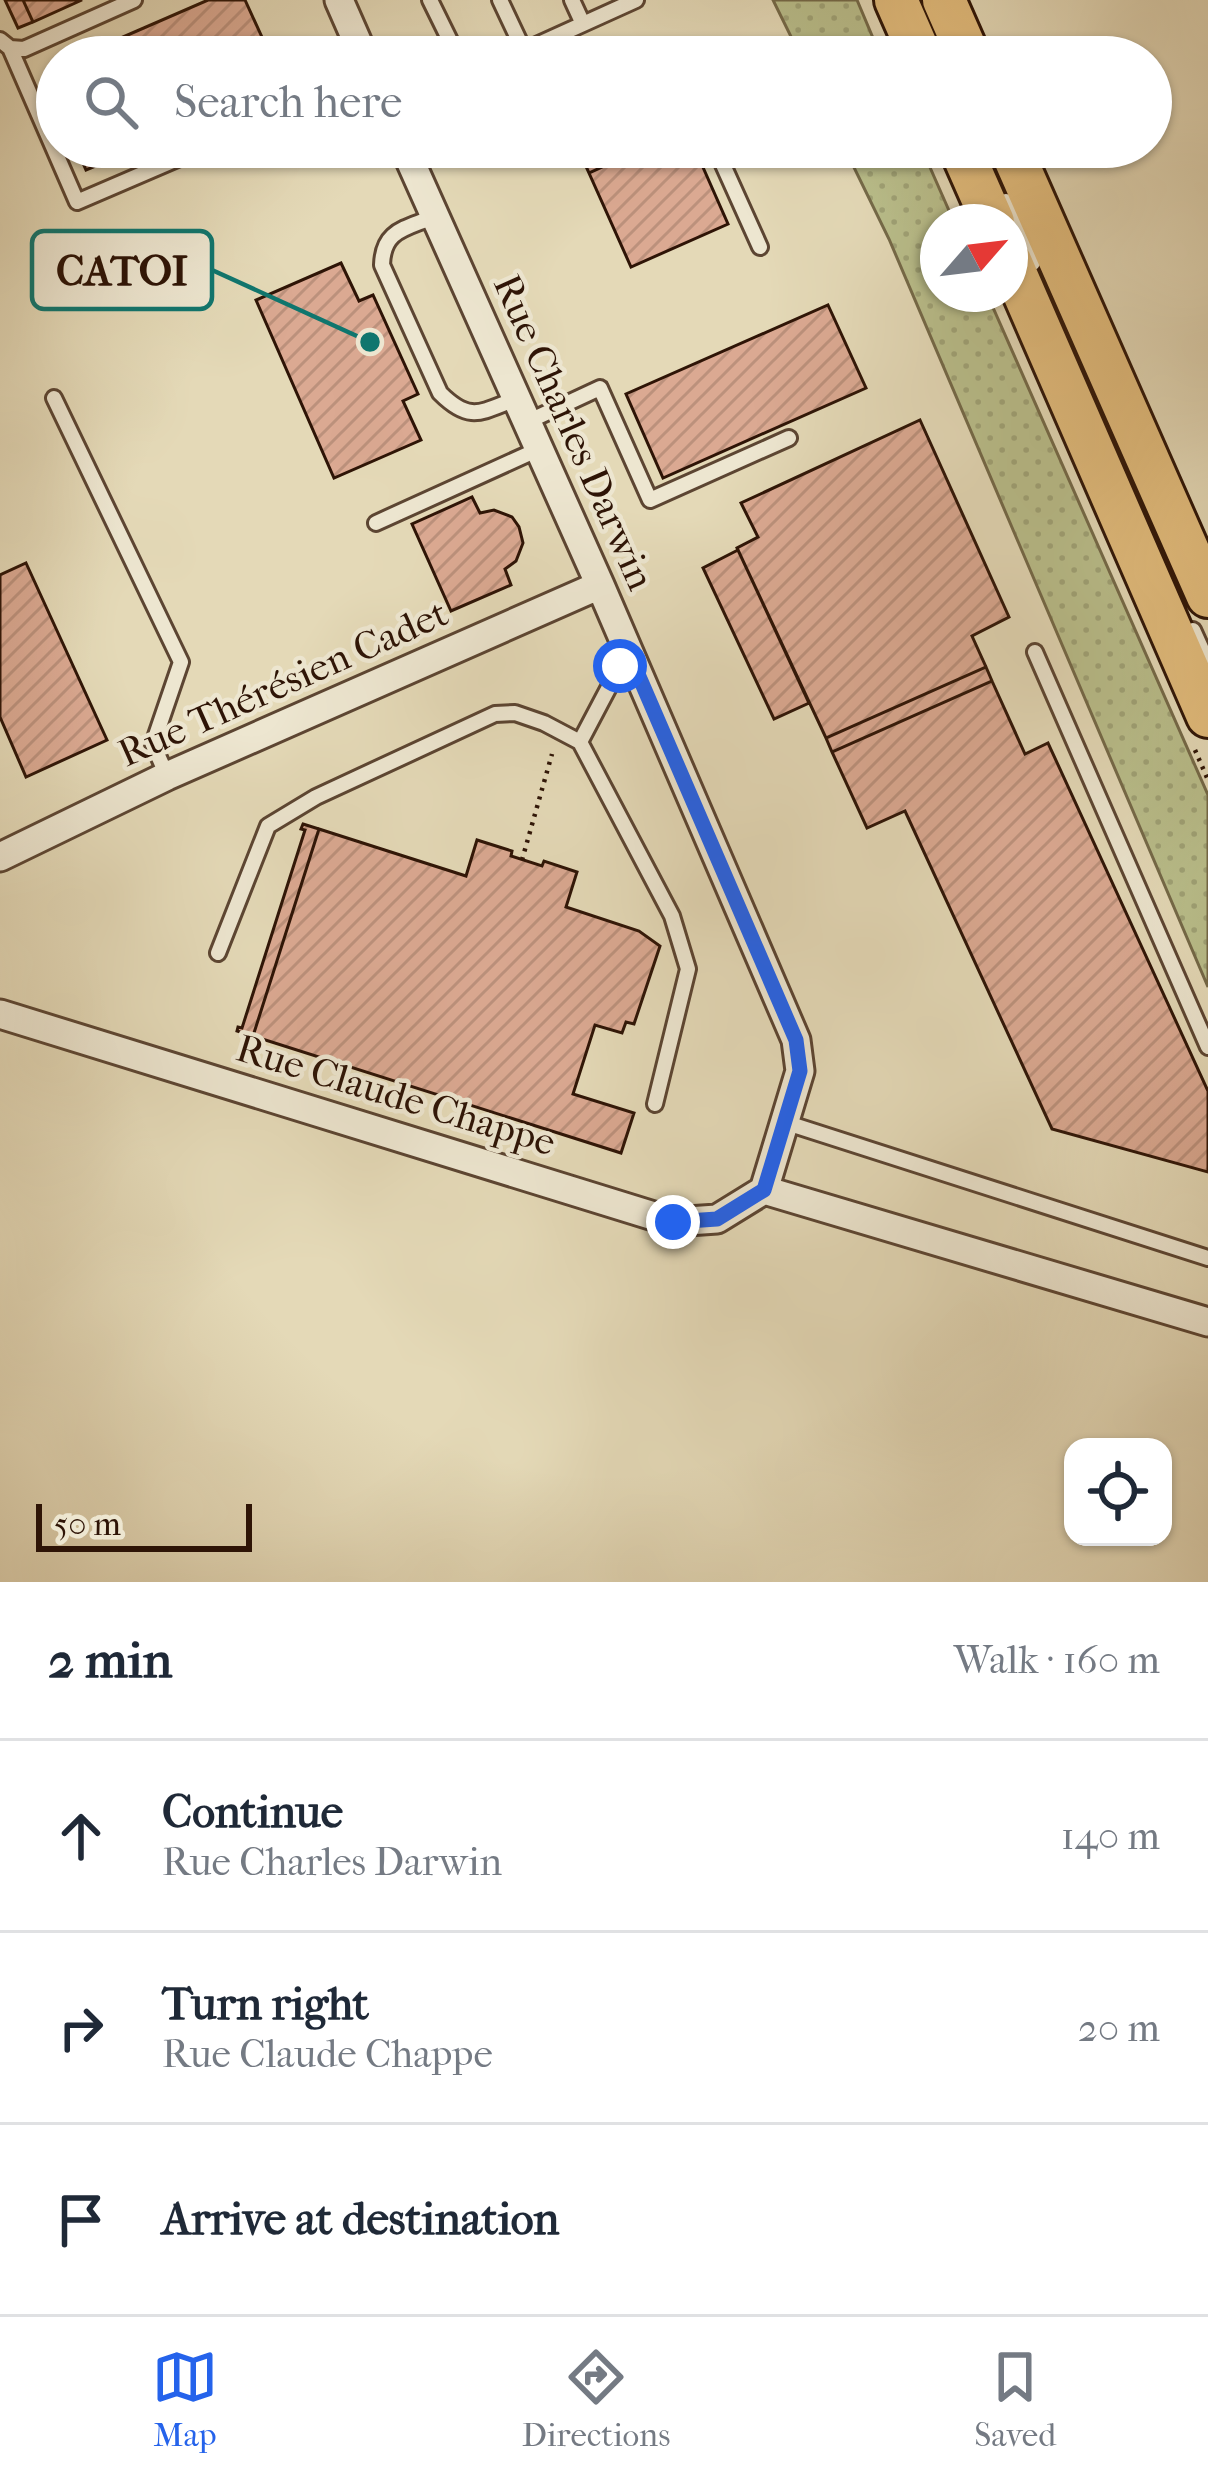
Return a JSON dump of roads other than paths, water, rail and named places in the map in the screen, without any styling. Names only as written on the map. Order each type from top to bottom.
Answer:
[{"type":"main road","points":[[896,0],[912,36]]},
{"type":"main road","points":[[944,0],[960,36]]},
{"type":"main road","points":[[973,168],[996,204]]},
{"type":"main road","points":[[1019,168],[1199,608]]},
{"type":"main road","points":[[1028,279],[1208,716]]},
{"type":"street","points":[[339,0],[355,36]]},
{"type":"street","name":"Rue Charles Darwin","points":[[413,168],[796,1040],[800,1071],[764,1190]]},
{"type":"street","name":"Rue Thérésien Cadet","points":[[0,857],[166,776],[600,585]]},
{"type":"street","name":"Rue Claude Chappe","points":[[0,1014],[673,1222],[717,1219],[764,1190]]},
{"type":"street","points":[[764,1190],[1208,1322]]},
{"type":"lane","points":[[53,36],[134,0]]},
{"type":"lane","points":[[430,0],[448,36]]},
{"type":"lane","points":[[500,0],[511,36]]},
{"type":"lane","points":[[572,0],[583,24]]},
{"type":"lane","points":[[557,36],[636,0]]},
{"type":"lane","points":[[5,44],[24,49],[36,44]]},
{"type":"lane","points":[[5,44],[36,112]]},
{"type":"lane","points":[[62,168],[77,202],[156,168]]},
{"type":"lane","points":[[725,168],[760,247]]},
{"type":"lane","points":[[435,216],[392,235],[382,246],[382,265],[440,393],[454,407],[475,414],[522,411],[600,388],[650,500],[789,438]]},
{"type":"lane","points":[[54,398],[181,662],[153,744],[166,776]]},
{"type":"lane","points":[[376,523],[539,449]]},
{"type":"lane","points":[[1199,608],[1208,663]]},
{"type":"lane","points":[[580,742],[628,651]]},
{"type":"lane","points":[[1035,652],[1208,1047]]},
{"type":"lane","points":[[218,952],[268,826],[316,797],[494,714],[515,713],[580,742],[672,916],[688,969],[655,1104]]},
{"type":"lane","points":[[784,1122],[1208,1258]]},
{"type":"place","name":"CATOI","points":[[370,342]]}]
